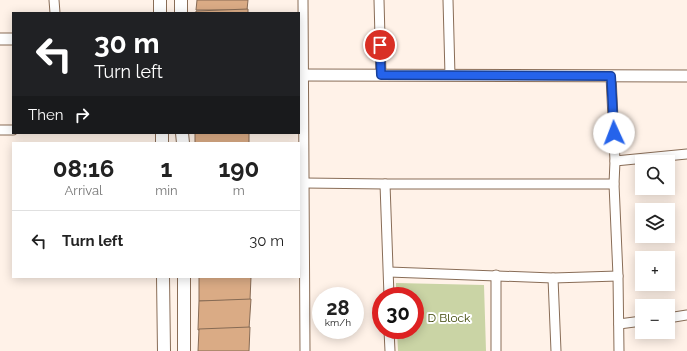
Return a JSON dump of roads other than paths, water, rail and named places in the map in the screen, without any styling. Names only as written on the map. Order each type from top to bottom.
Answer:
[{"type":"main road","points":[[160,0],[160,12]]},
{"type":"main road","points":[[181,0],[181,12]]},
{"type":"main road","points":[[163,278],[164,351]]},
{"type":"main road","points":[[184,278],[184,351]]},
{"type":"street","points":[[54,0],[55,12]]},
{"type":"street","points":[[303,0],[301,75],[304,183],[305,351]]},
{"type":"street","points":[[379,0],[381,75]]},
{"type":"street","points":[[448,0],[450,75]]},
{"type":"street","points":[[0,39],[12,39]]},
{"type":"street","points":[[301,75],[687,76]]},
{"type":"street","points":[[611,76],[615,161],[614,184],[618,276],[619,351]]},
{"type":"street","points":[[0,130],[12,130]]},
{"type":"street","points":[[615,161],[687,154]]},
{"type":"street","points":[[304,183],[614,184]]},
{"type":"street","points":[[385,184],[389,287]]},
{"type":"street","points":[[389,272],[553,278],[618,276]]},
{"type":"street","points":[[496,276],[496,351]]},
{"type":"street","points":[[553,278],[556,351]]},
{"type":"street","points":[[675,317],[687,315]]},
{"type":"street","points":[[619,324],[635,322]]},
{"type":"street","points":[[389,339],[390,351]]},
{"type":"park label","name":"D Block","points":[[449,318]]}]
